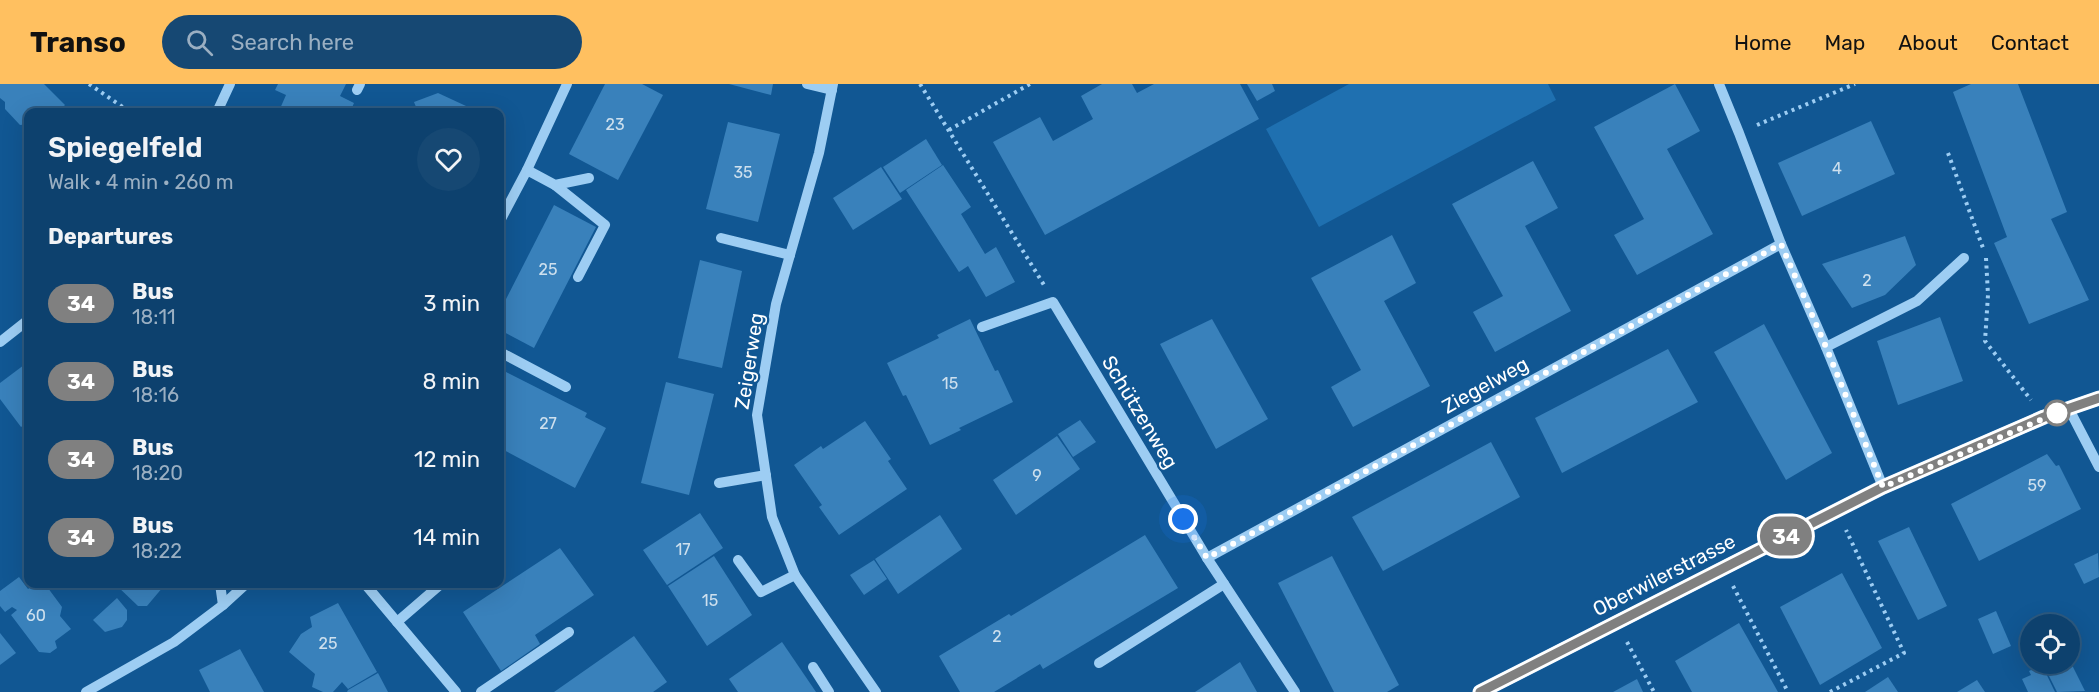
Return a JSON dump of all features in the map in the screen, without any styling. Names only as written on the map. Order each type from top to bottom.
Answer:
[{"type":"main road","name":"Oberwilerstrasse","points":[[1480,692],[1883,487],[2044,417],[2099,398]]},
{"type":"street","points":[[219,108],[230,84]]},
{"type":"street","points":[[504,213],[567,84]]},
{"type":"street","points":[[807,84],[833,87]]},
{"type":"street","points":[[1719,84],[1781,244],[1883,487]]},
{"type":"street","name":"Zeigerweg","points":[[833,87],[819,153],[776,304],[757,416],[772,517],[795,576],[876,692]]},
{"type":"street","points":[[527,170],[555,185],[605,225],[578,277]]},
{"type":"street","points":[[555,185],[588,178]]},
{"type":"street","points":[[721,238],[790,255]]},
{"type":"street","name":"Ziegelweg","points":[[1207,558],[1781,244]]},
{"type":"street","points":[[1826,347],[1917,301],[1964,258]]},
{"type":"street","points":[[982,327],[1053,302]]},
{"type":"street","name":"Schützenweg","points":[[1053,302],[1207,558],[1295,692]]},
{"type":"street","points":[[0,342],[24,323]]},
{"type":"street","points":[[504,353],[566,387]]},
{"type":"street","points":[[2069,409],[2099,468]]},
{"type":"street","points":[[719,483],[766,475]]},
{"type":"street","points":[[738,560],[760,592],[795,576]]},
{"type":"street","points":[[1100,663],[1224,584]]},
{"type":"street","points":[[221,588],[223,604]]},
{"type":"street","points":[[86,692],[174,642],[241,588]]},
{"type":"street","points":[[368,588],[456,692]]},
{"type":"street","points":[[397,622],[436,588]]},
{"type":"street","points":[[481,692],[569,632]]},
{"type":"street","points":[[813,667],[829,692]]},
{"type":"path","points":[[89,84],[124,108]]},
{"type":"path","points":[[920,84],[1053,302]]},
{"type":"path","points":[[949,130],[1030,84]]},
{"type":"path","points":[[1739,133],[1854,84]]},
{"type":"path","points":[[1948,153],[1986,255],[1988,295],[1985,341],[2044,417]]},
{"type":"path","points":[[1830,692],[1904,654],[1836,511]]},
{"type":"path","points":[[1723,567],[1788,692]]},
{"type":"path","points":[[1616,622],[1654,692]]},
{"type":"shaded area","points":[[1349,84],[1548,84],[1556,100],[1319,227],[1266,129]]},
{"type":"building","points":[[0,84],[44,84],[65,105],[62,108],[24,108],[24,124],[20,125],[5,109],[5,102],[0,98]]},
{"type":"building","points":[[278,84],[346,84],[340,96],[354,103],[352,108],[280,108],[286,95],[275,90]]},
{"type":"building","points":[[605,84],[642,84],[663,95],[618,180],[569,154]]},
{"type":"building","points":[[729,84],[773,84],[771,95]]},
{"type":"building","points":[[1102,84],[1132,84],[1137,93],[1154,84],[1240,84],[1259,119],[1045,235],[993,142],[1040,117],[1053,141],[1093,119],[1081,96]]},
{"type":"building","points":[[1247,84],[1272,84],[1275,91],[1257,101]]},
{"type":"building","points":[[1675,84],[1700,131],[1667,149],[1713,234],[1637,275],[1614,235],[1644,219],[1594,127]]},
{"type":"building","points":[[1971,84],[2018,84],[2067,212],[2051,219],[2089,300],[2029,324],[1994,243],[2007,237],[1953,92]]},
{"type":"building","points":[[438,93],[470,108],[416,108],[414,102]]},
{"type":"building","points":[[1871,121],[1895,174],[1802,216],[1778,163]]},
{"type":"building","points":[[728,122],[780,134],[758,222],[706,209]]},
{"type":"building","points":[[926,139],[942,165],[900,193],[883,167]]},
{"type":"building","points":[[1533,161],[1558,208],[1525,226],[1571,311],[1495,352],[1473,312],[1503,296],[1452,204]]},
{"type":"building","points":[[943,165],[971,207],[961,214],[985,254],[996,247],[1015,282],[986,297],[968,266],[959,272],[906,190]]},
{"type":"building","points":[[881,167],[902,199],[853,230],[833,198]]},
{"type":"building","points":[[554,205],[596,227],[534,348],[504,332],[504,303]]},
{"type":"building","points":[[1392,235],[1416,283],[1384,301],[1430,386],[1353,427],[1331,387],[1361,370],[1311,278]]},
{"type":"building","points":[[1905,236],[1916,265],[1885,295],[1852,308],[1822,264]]},
{"type":"building","points":[[700,260],[742,271],[722,368],[678,358]]},
{"type":"building","points":[[1940,317],[1963,381],[1898,405],[1877,341]]},
{"type":"building","points":[[970,319],[1013,402],[930,445],[906,395],[903,396],[887,363],[939,338],[937,335]]},
{"type":"building","points":[[1212,319],[1268,419],[1216,449],[1160,344]]},
{"type":"building","points":[[1764,324],[1832,453],[1786,480],[1714,352]]},
{"type":"building","points":[[1668,349],[1698,402],[1562,473],[1535,418]]},
{"type":"building","points":[[24,365],[24,425],[21,427],[0,399],[0,383]]},
{"type":"building","points":[[504,371],[587,413],[585,417],[606,428],[575,488],[504,450]]},
{"type":"building","points":[[666,382],[714,394],[689,495],[641,483]]},
{"type":"building","points":[[1080,420],[1096,442],[1073,457],[1058,434]]},
{"type":"building","points":[[865,421],[891,459],[888,461],[907,489],[839,535],[819,507],[822,505],[794,465],[821,446],[823,449]]},
{"type":"building","points":[[1057,436],[1080,469],[1016,515],[993,480]]},
{"type":"building","points":[[1491,442],[1520,497],[1383,571],[1352,517]]},
{"type":"building","points":[[2047,454],[2056,466],[2059,465],[2081,509],[1979,561],[1951,504]]},
{"type":"building","points":[[700,513],[723,548],[667,585],[643,550]]},
{"type":"building","points":[[940,515],[962,549],[898,594],[875,559]]},
{"type":"building","points":[[1909,527],[1947,606],[1918,620],[1878,541]]},
{"type":"building","points":[[1145,535],[1178,588],[1043,669],[1040,664],[994,692],[960,692],[939,656],[1009,614],[1011,616]]},
{"type":"building","points":[[560,548],[594,595],[535,635],[540,644],[501,671],[463,612],[499,588],[504,588],[504,585]]},
{"type":"building","points":[[2098,553],[2099,577],[2084,584],[2074,564]]},
{"type":"building","points":[[714,556],[752,615],[707,646],[668,586]]},
{"type":"building","points":[[1332,556],[1399,685],[1387,692],[1334,692],[1278,583]]},
{"type":"building","points":[[874,560],[887,579],[864,595],[850,575]]},
{"type":"building","points":[[1842,573],[1882,648],[1820,685],[1780,607]]},
{"type":"building","points":[[19,577],[24,588],[48,588],[62,607],[60,616],[71,629],[55,641],[57,648],[50,653],[39,652],[11,615],[17,610],[12,607],[5,612],[0,606],[0,591]]},
{"type":"building","points":[[119,588],[162,588],[147,606],[138,606]]},
{"type":"building","points":[[117,598],[127,610],[127,620],[122,627],[105,632],[93,620]]},
{"type":"building","points":[[338,603],[377,672],[348,689],[342,682],[333,692],[323,692],[312,687],[315,674],[289,652],[301,634],[312,627],[310,617]]},
{"type":"building","points":[[1996,611],[2011,646],[1993,654],[1978,619]]},
{"type":"building","points":[[1739,623],[1778,692],[1692,692],[1675,661]]},
{"type":"building","points":[[0,633],[16,653],[0,665]]},
{"type":"building","points":[[634,636],[667,682],[653,692],[554,692]]},
{"type":"building","points":[[782,642],[816,692],[738,692],[729,679]]},
{"type":"building","points":[[240,649],[264,692],[210,692],[199,670]]},
{"type":"building","points":[[1240,662],[1257,692],[1195,692]]},
{"type":"building","points":[[378,673],[388,692],[347,692],[348,690]]},
{"type":"building","points":[[2046,674],[2055,692],[2028,692],[2022,679],[2031,675]]},
{"type":"building","points":[[2048,674],[2076,674],[2085,691],[2057,692]]},
{"type":"building","points":[[1888,677],[1898,692],[1865,692]]},
{"type":"building","points":[[1637,679],[1643,692],[1613,692]]},
{"type":"building","points":[[1977,680],[1985,692],[1957,692]]},
{"type":"bus line","name":"34","points":[[1480,692],[1883,487],[2044,417],[2099,398]]},
{"type":"route","points":[[1183,519],[1207,558],[1781,244],[1883,487],[2057,413]]}]
